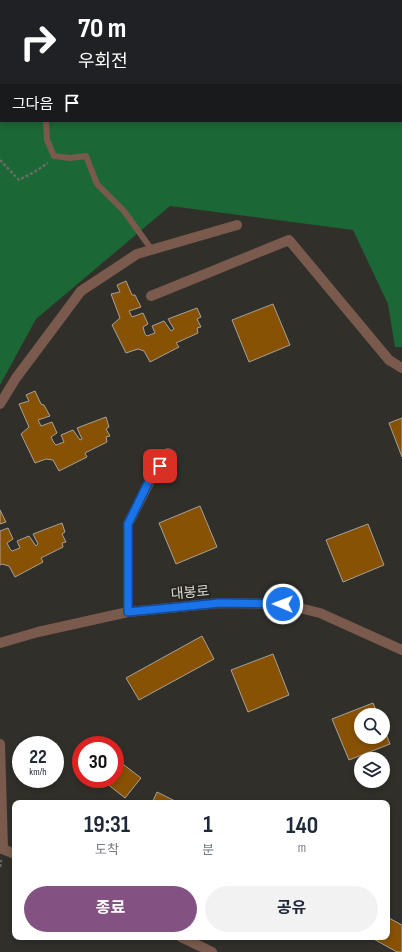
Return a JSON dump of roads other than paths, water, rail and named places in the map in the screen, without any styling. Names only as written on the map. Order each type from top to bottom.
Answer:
[{"type":"street","points":[[0,404],[16,378],[81,291],[137,254],[237,225]]},
{"type":"street","points":[[151,296],[289,240],[389,360],[402,368]]},
{"type":"street","points":[[128,612],[128,524],[150,479],[168,453]]},
{"type":"street","name":"대봉로","points":[[0,643],[38,632],[128,612],[220,603],[283,604],[320,613],[402,650]]},
{"type":"street","points":[[0,744],[1,848],[12,853]]},
{"type":"street","points":[[187,940],[212,952]]},
{"type":"lane","points":[[46,122],[47,140],[54,156],[70,158],[86,156],[97,184],[124,211],[152,250]]}]
